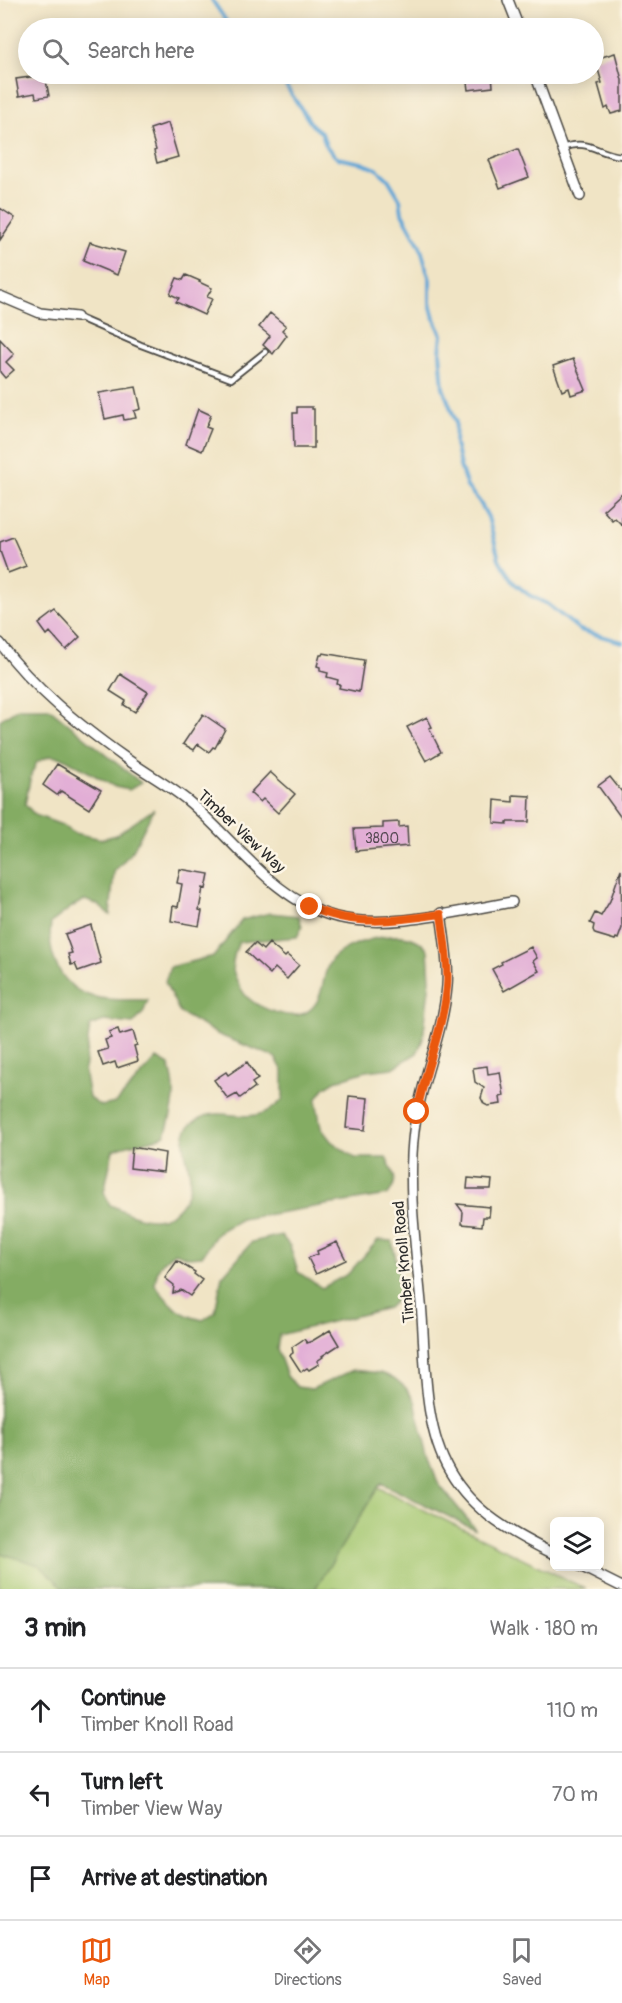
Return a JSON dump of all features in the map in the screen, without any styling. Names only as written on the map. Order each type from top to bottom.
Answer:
[{"type":"street","points":[[508,0],[515,18]]},
{"type":"street","points":[[539,84],[580,196]]},
{"type":"street","points":[[0,296],[40,313],[77,317]]},
{"type":"street","name":"Timber View Way","points":[[0,643],[22,672],[48,697],[124,757],[185,799],[267,876],[299,901],[323,913],[361,921],[393,921],[512,902]]},
{"type":"street","name":"Timber Knoll Road","points":[[441,914],[447,987],[418,1105],[413,1134],[412,1176],[427,1383],[433,1426],[436,1441],[446,1464],[460,1488],[471,1501],[511,1533],[550,1552]]},
{"type":"street","points":[[590,1571],[622,1587]]},
{"type":"lane","points":[[562,148],[582,144],[608,154],[622,156]]},
{"type":"lane","points":[[77,317],[141,345],[231,379],[265,352]]},
{"type":"green space","points":[[18,708],[49,708],[141,783],[129,790],[115,787],[64,758],[50,756],[37,762],[31,775],[25,804],[35,815],[62,825],[74,833],[102,839],[116,835],[154,809],[133,850],[114,872],[110,915],[98,905],[85,900],[51,923],[50,944],[54,959],[64,977],[73,987],[95,997],[148,1000],[143,1013],[133,1024],[104,1021],[90,1026],[84,1070],[89,1098],[101,1106],[116,1103],[157,1058],[169,1065],[172,1074],[174,1100],[165,1135],[113,1150],[104,1192],[110,1205],[143,1218],[162,1218],[175,1211],[184,1200],[189,1186],[190,1178],[184,1141],[188,1128],[205,1116],[260,1114],[271,1109],[283,1099],[283,1071],[275,1057],[219,1035],[180,1013],[165,982],[170,967],[214,956],[242,920],[270,913],[299,916],[302,927],[297,937],[239,942],[233,962],[235,976],[247,997],[267,1009],[293,1015],[307,1012],[313,1007],[321,993],[328,965],[339,953],[349,947],[386,936],[398,936],[418,941],[428,950],[430,980],[423,1039],[417,1053],[393,1068],[366,1071],[335,1081],[324,1088],[316,1100],[321,1128],[331,1141],[355,1158],[386,1158],[395,1182],[387,1195],[241,1219],[218,1232],[202,1256],[188,1257],[175,1252],[170,1255],[160,1266],[155,1285],[181,1312],[203,1320],[215,1312],[222,1276],[252,1242],[281,1235],[290,1246],[298,1272],[322,1288],[348,1274],[378,1240],[392,1241],[398,1268],[399,1297],[388,1308],[279,1335],[277,1349],[287,1376],[297,1387],[312,1389],[353,1370],[381,1373],[394,1378],[406,1388],[415,1401],[428,1457],[438,1483],[476,1530],[381,1483],[315,1589],[65,1589],[39,1565],[0,1553],[0,720]]},
{"type":"green space","points":[[0,1293],[238,1419],[586,1589],[0,1589]]},
{"type":"building","points":[[615,53],[622,80],[622,111],[611,114],[608,107],[605,109],[598,84],[604,84],[604,56]]},
{"type":"building","points":[[16,79],[18,79],[18,84],[47,84],[49,96],[36,98],[35,93],[19,96]]},
{"type":"building","points":[[467,84],[493,84],[493,87],[468,90]]},
{"type":"building","points":[[168,123],[178,157],[157,163],[150,129]]},
{"type":"building","points":[[518,149],[529,177],[500,188],[489,160]]},
{"type":"building","points":[[0,208],[15,218],[0,240]]},
{"type":"building","points":[[90,242],[125,252],[117,275],[83,261]]},
{"type":"building","points":[[186,275],[212,288],[207,297],[212,299],[204,315],[176,302],[179,298],[170,294],[177,278],[183,280]]},
{"type":"building","points":[[270,313],[286,326],[282,330],[287,335],[273,354],[263,345],[270,336],[259,327]]},
{"type":"building","points":[[0,339],[14,354],[6,362],[14,370],[5,378],[0,372]]},
{"type":"building","points":[[573,359],[586,390],[571,395],[569,388],[562,391],[553,366]]},
{"type":"building","points":[[136,387],[141,409],[134,411],[136,418],[124,420],[123,415],[105,419],[99,393]]},
{"type":"building","points":[[297,407],[314,409],[314,448],[294,448],[293,413],[297,413]]},
{"type":"building","points":[[198,409],[211,415],[206,427],[211,429],[202,451],[186,444]]},
{"type":"building","points":[[622,493],[622,525],[615,518],[612,520],[603,510]]},
{"type":"building","points":[[13,537],[26,566],[8,573],[0,551],[0,542]]},
{"type":"building","points":[[56,611],[80,637],[66,650],[50,632],[47,635],[39,624]]},
{"type":"building","points":[[323,653],[364,660],[359,692],[339,688],[338,680],[327,677],[328,673],[320,671],[320,667],[317,666],[320,655]]},
{"type":"building","points":[[120,674],[148,692],[135,712],[124,705],[126,701],[110,691]]},
{"type":"building","points":[[203,714],[225,729],[215,748],[213,747],[209,752],[198,744],[194,750],[183,744]]},
{"type":"building","points":[[427,717],[432,727],[429,728],[441,752],[426,761],[407,727]]},
{"type":"building","points":[[57,764],[101,790],[89,809],[61,791],[57,795],[43,785]]},
{"type":"building","points":[[270,772],[295,794],[278,813],[263,799],[260,802],[250,793]]},
{"type":"building","points":[[610,777],[622,792],[622,819],[598,786]]},
{"type":"building","points":[[513,795],[530,796],[529,822],[494,823],[495,800],[513,802]]},
{"type":"building","points":[[399,822],[399,827],[407,826],[408,846],[356,851],[354,829],[383,828],[383,823]]},
{"type":"building","points":[[180,869],[209,874],[206,889],[203,888],[199,926],[171,921],[173,906],[178,907],[182,884],[177,883]]},
{"type":"building","points":[[621,869],[622,928],[618,939],[615,940],[595,934],[594,925],[590,923],[595,913],[601,916],[610,901]]},
{"type":"building","points":[[91,925],[101,963],[78,971],[75,964],[71,965],[68,954],[72,953],[65,934]]},
{"type":"building","points":[[255,943],[263,950],[269,943],[285,957],[287,955],[299,965],[287,979],[275,968],[270,974],[246,952]]},
{"type":"building","points":[[531,947],[537,958],[533,961],[539,971],[504,991],[492,969]]},
{"type":"building","points":[[118,1029],[120,1035],[133,1031],[138,1061],[117,1068],[115,1062],[103,1066],[98,1052],[108,1049],[105,1040],[111,1038],[109,1032]]},
{"type":"building","points":[[247,1062],[258,1079],[252,1083],[255,1087],[240,1098],[237,1094],[228,1099],[214,1080],[226,1072],[228,1075]]},
{"type":"building","points":[[487,1066],[488,1074],[500,1072],[504,1096],[500,1097],[501,1104],[488,1106],[484,1104],[481,1098],[484,1088],[475,1082],[473,1068]]},
{"type":"building","points":[[349,1096],[368,1098],[365,1130],[346,1128]]},
{"type":"building","points":[[132,1147],[165,1153],[163,1172],[130,1168]]},
{"type":"building","points":[[468,1178],[492,1180],[491,1189],[467,1189]]},
{"type":"building","points":[[457,1204],[490,1207],[489,1217],[483,1217],[482,1226],[462,1224],[463,1212]]},
{"type":"building","points":[[337,1242],[346,1260],[316,1274],[308,1258]]},
{"type":"building","points":[[177,1261],[195,1272],[194,1274],[202,1280],[190,1296],[181,1290],[173,1293],[174,1285],[165,1278]]},
{"type":"building","points":[[330,1330],[339,1345],[322,1356],[317,1361],[319,1364],[301,1372],[290,1355],[293,1353],[292,1347],[304,1339],[307,1343],[312,1341]]},
{"type":"waterway","points":[[212,0],[224,18]]},
{"type":"waterway","points":[[285,84],[312,125],[322,133],[326,146],[337,158],[362,163],[377,169],[388,179],[400,199],[402,213],[420,246],[430,280],[430,303],[442,335],[440,352],[443,388],[456,422],[455,444],[460,466],[467,487],[479,501],[488,517],[499,559],[504,568],[514,583],[529,595],[547,604],[580,630],[622,642]]},
{"type":"route","points":[[310,907],[336,917],[373,922],[441,914],[447,987],[417,1112]]}]
